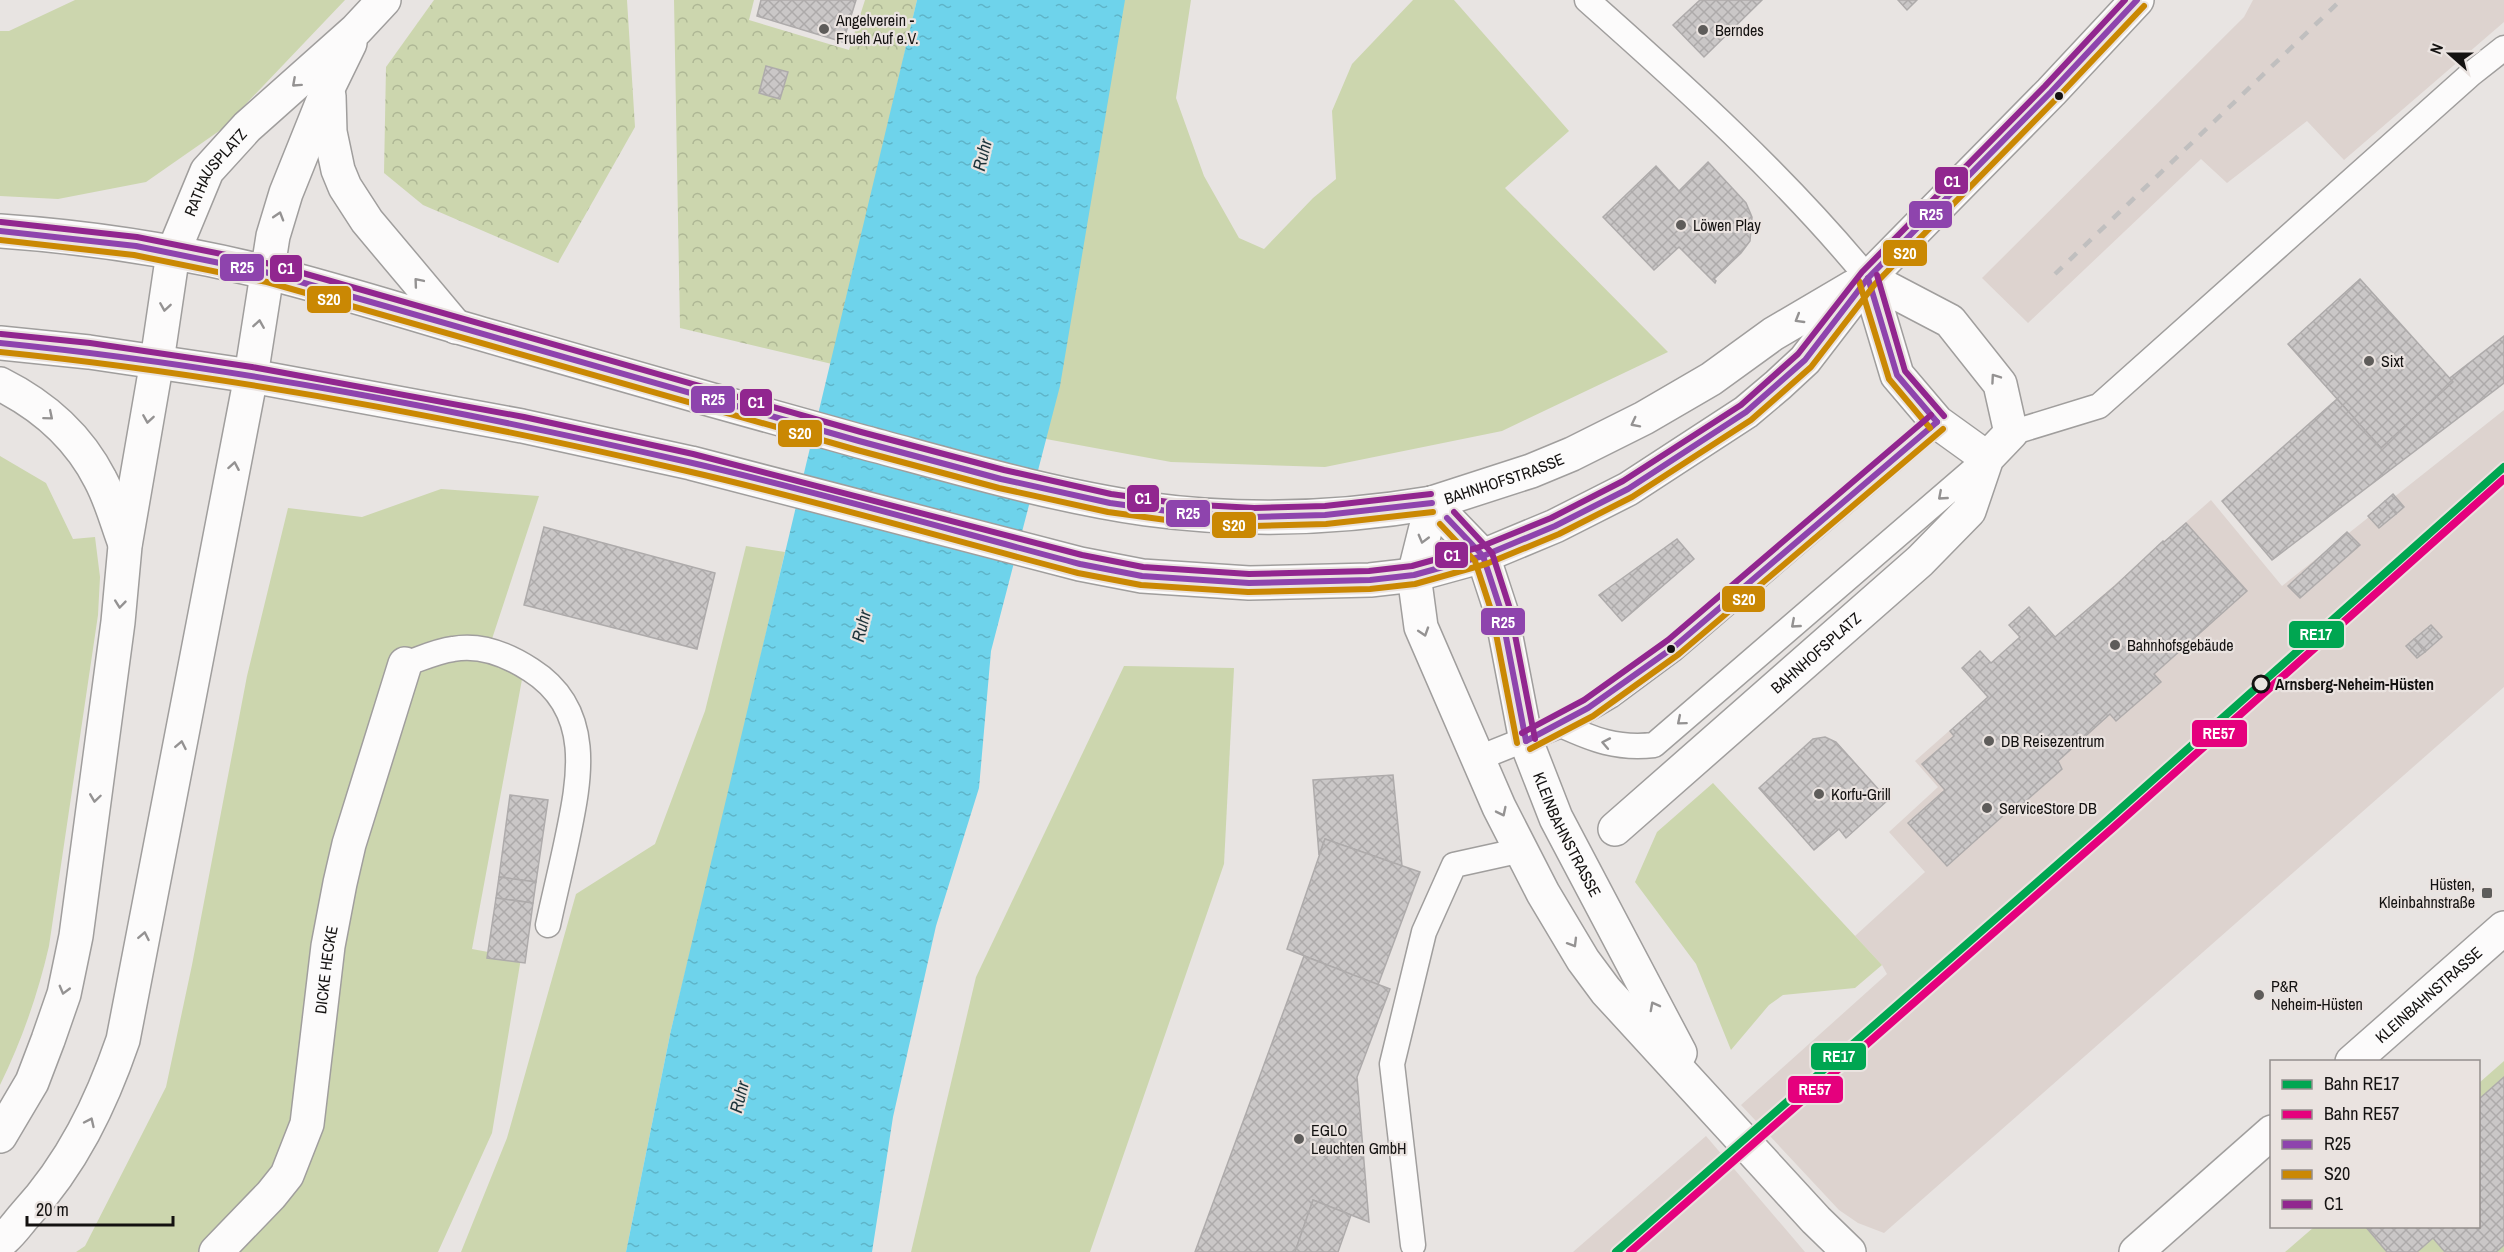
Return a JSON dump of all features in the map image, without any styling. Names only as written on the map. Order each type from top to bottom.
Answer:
[{"type":"main road","name":"RATHAUSPLATZ","points":[[0,1136],[32,1082],[64,994],[74,948],[118,622],[125,546],[173,253],[207,171],[247,127],[356,30],[384,0]]},
{"type":"main road","name":"BAHNHOFSTRASSE","points":[[1868,278],[1773,334],[1711,379],[1644,418],[1572,454],[1531,471],[1432,503],[1414,574],[1483,556],[1555,526],[1628,489],[1746,412],[1805,360],[1868,278],[2051,92],[2137,0]]},
{"type":"main road","name":"RATHAUSPLATZ","points":[[0,1242],[38,1201],[79,1142],[107,1085],[123,1040],[251,376],[273,236],[286,193],[329,86],[356,30]]},
{"type":"main road","name":"RATHAUSPLATZ","points":[[329,86],[330,132],[338,170],[345,187],[367,221],[456,327]]},
{"type":"main road","points":[[0,231],[32,233],[173,253],[268,273],[753,412],[984,475],[1146,509],[1295,518],[1385,511],[1432,503]]},
{"type":"main road","points":[[1868,278],[1897,375],[1937,422],[1987,458]]},
{"type":"main road","points":[[1868,278],[1950,321],[2000,384],[2011,433]]},
{"type":"main road","points":[[0,343],[157,361],[522,426],[732,474],[1080,564],[1142,576],[1249,583],[1370,580],[1414,574]]},
{"type":"main road","points":[[0,384],[29,399],[65,429],[78,445],[100,479],[125,546]]},
{"type":"main road","name":"BAHNHOFSPLATZ","points":[[1616,829],[1920,561],[1969,511],[1987,458],[2011,433]]},
{"type":"main road","name":"KLEINBAHNSTRASSE","points":[[1432,503],[1483,556],[1501,611],[1526,741],[1556,818],[1702,1094]]},
{"type":"main road","name":"KLEINBAHNSTRASSE","points":[[1414,574],[1421,627],[1499,807],[1543,893],[1583,960],[1606,991],[1816,1220],[1849,1252]]},
{"type":"main road","name":"DICKE HECKE","points":[[216,1252],[287,1175],[307,1124],[328,946],[340,883],[349,844],[405,664]]},
{"type":"main road","name":"KLEINBAHNSTRASSE","points":[[2354,1060],[2504,928]]},
{"type":"main road","points":[[2136,1252],[2270,1133]]},
{"type":"lane","points":[[1587,0],[1692,93],[1833,236],[1868,278]]},
{"type":"lane","points":[[2011,433],[2099,406],[2471,74],[2504,48]]},
{"type":"lane","points":[[1479,758],[1561,725],[1610,696],[1672,650],[1937,422]]},
{"type":"lane","points":[[1561,725],[1595,741],[1631,747],[1654,745],[1987,458]]},
{"type":"lane","points":[[405,664],[452,649],[491,651],[509,657],[535,672],[546,682],[570,715],[579,747],[578,792],[548,925]]},
{"type":"lane","points":[[1413,1245],[1392,1064],[1424,932],[1454,865],[1522,850]]},
{"type":"shaded area","points":[[2253,0],[2504,0],[2504,22],[2344,160],[2307,121],[2227,183],[2201,159],[2028,323],[1982,278],[2244,17]]},
{"type":"shaded area","points":[[2504,410],[2504,687],[1884,1233],[1858,1223],[1839,1210],[1741,1105],[1887,974],[1882,965],[1855,936],[1925,872],[1889,832],[1938,787],[1915,761],[2211,500],[2282,586]]},
{"type":"shaded area","points":[[1706,1136],[1805,1252],[1573,1252]]},
{"type":"green space","points":[[75,0],[345,0],[222,129],[146,182],[58,199],[0,196],[0,31],[9,31]]},
{"type":"green space","points":[[434,0],[627,0],[635,127],[558,263],[423,205],[384,173],[386,67]]},
{"type":"green space","points":[[674,0],[754,0],[749,20],[849,50],[865,0],[917,0],[832,364],[680,328]]},
{"type":"green space","points":[[1124,0],[1191,0],[1176,98],[1204,176],[1239,238],[1264,249],[1313,198],[1336,179],[1332,111],[1352,64],[1413,0],[1454,0],[1569,131],[1505,188],[1668,352],[1502,431],[1325,467],[1171,462],[1046,439]]},
{"type":"green space","points":[[0,456],[46,483],[73,539],[95,537],[100,577],[98,615],[49,946],[29,1017],[0,1085]]},
{"type":"green space","points":[[441,489],[539,496],[488,651],[523,674],[472,949],[521,958],[492,1133],[438,1252],[76,1252],[85,1246],[166,1087],[192,965],[247,676],[288,508],[362,517]]},
{"type":"green space","points":[[746,546],[785,552],[671,1030],[626,1252],[461,1252],[507,1138],[576,894],[655,844],[705,711]]},
{"type":"green space","points":[[1124,666],[1234,668],[1224,864],[1090,1252],[911,1252],[976,977]]},
{"type":"green space","points":[[1713,783],[1882,965],[1855,988],[1783,995],[1769,1005],[1731,1050],[1696,964],[1635,882],[1657,832]]},
{"type":"green space","points":[[2504,1061],[2504,1252],[2285,1252],[2313,1228],[2480,1228],[2480,1082]]},
{"type":"water","name":"Ruhr","points":[[917,0],[1125,0],[1060,386],[991,651],[979,788],[936,926],[893,1117],[872,1252],[626,1252],[671,1030]]},
{"type":"building","name":"Angelverein - Frueh Auf e.V.","points":[[761,0],[856,0],[843,42],[757,16]]},
{"type":"building","points":[[1700,0],[1762,0],[1704,57],[1673,25]]},
{"type":"building","points":[[1898,0],[1917,0],[1907,10]]},
{"type":"building","points":[[766,66],[788,72],[780,99],[759,93]]},
{"type":"building","name":"Löwen Play","points":[[1708,162],[1746,203],[1752,217],[1750,241],[1714,279],[1715,283],[1679,247],[1654,270],[1603,217],[1656,166],[1679,191]]},
{"type":"building","name":"Sixt","points":[[2360,279],[2453,382],[2381,448],[2288,344]]},
{"type":"building","points":[[2504,336],[2504,383],[2272,560],[2222,501],[2337,399],[2381,448],[2453,382],[2450,378]]},
{"type":"building","points":[[2393,494],[2404,507],[2396,514],[2385,501]]},
{"type":"building","points":[[2385,501],[2396,514],[2379,528],[2368,516]]},
{"type":"building","points":[[2186,523],[2247,591],[2154,674],[2161,682],[2116,721],[2110,714],[2058,761],[2062,769],[2018,808],[2015,805],[1947,866],[1908,823],[1945,790],[1922,764],[1954,736],[1950,731],[1988,697],[1962,668],[1980,651],[1991,663],[2020,637],[2009,625],[2029,607],[2055,637]]},
{"type":"building","points":[[544,527],[715,573],[697,649],[524,605]]},
{"type":"building","points":[[2347,532],[2360,545],[2300,598],[2288,586]]},
{"type":"building","points":[[1677,539],[1694,559],[1622,621],[1599,595]]},
{"type":"building","points":[[2431,625],[2442,637],[2425,652],[2414,639]]},
{"type":"building","points":[[2414,639],[2425,652],[2417,658],[2406,646]]},
{"type":"building","points":[[1825,737],[1836,742],[1888,800],[1846,838],[1839,829],[1814,850],[1759,788],[1813,739]]},
{"type":"building","points":[[1393,775],[1402,866],[1325,839],[1319,855],[1313,780]]},
{"type":"building","points":[[510,795],[548,800],[536,882],[499,877]]},
{"type":"building","points":[[1325,839],[1420,872],[1378,985],[1287,949]]},
{"type":"building","points":[[499,877],[536,882],[533,903],[496,898]]},
{"type":"building","points":[[496,898],[533,903],[525,963],[487,958]]},
{"type":"building","name":"EGLO Leuchten GmbH","points":[[1304,956],[1390,989],[1357,1077],[1369,1222],[1313,1200],[1295,1252],[1195,1252]]},
{"type":"building","points":[[2504,1077],[2504,1245],[2496,1252],[2445,1252],[2433,1238],[2417,1252],[2387,1252],[2367,1228],[2480,1228],[2480,1098]]},
{"type":"building","points":[[1313,1200],[1351,1215],[1338,1252],[1295,1252]]},
{"type":"railway","points":[[2055,274],[2341,0]]},
{"type":"rail line","name":"RE17","points":[[1616,1252],[2108,820],[2504,467]]},
{"type":"rail line","name":"RE57","points":[[1630,1252],[2114,827],[2504,479]]},
{"type":"transit line","name":"C1","points":[[1,334],[90,343],[252,367],[524,417],[693,454],[1082,555],[1143,567],[1249,574],[1369,571],[1412,566],[1480,547],[1551,518],[1623,481],[1741,405],[1798,354],[1862,272],[2045,86],[2125,0]]},
{"type":"transit line","name":"R25","points":[[0,343],[259,377],[517,425],[688,462],[835,498],[1080,564],[1142,576],[1249,583],[1370,580],[1414,575],[1483,556],[1555,526],[1628,489],[1746,412],[1805,360],[1868,278],[2051,92],[2137,0]]},
{"type":"transit line","name":"S20","points":[[0,352],[259,386],[517,434],[736,483],[1078,573],[1141,585],[1248,592],[1370,589],[1415,584],[1486,564],[1559,534],[1632,497],[1751,420],[1811,367],[1875,284],[2144,6]]},
{"type":"transit line","name":"C1","points":[[1,222],[137,237],[271,264],[861,432],[1004,470],[1111,494],[1183,504],[1254,508],[1325,506],[1431,494]]},
{"type":"transit line","name":"R25","points":[[0,231],[136,246],[269,273],[859,441],[1001,479],[1110,503],[1182,513],[1253,517],[1325,515],[1432,503]]},
{"type":"transit line","name":"S20","points":[[0,240],[134,255],[267,282],[857,450],[999,488],[1108,512],[1181,522],[1253,526],[1326,524],[1433,512]]},
{"type":"transit line","name":"C1","points":[[1877,275],[1905,371],[1944,416]]},
{"type":"transit line","name":"R25","points":[[1868,278],[1897,375],[1937,422]]},
{"type":"transit line","name":"S20","points":[[1859,281],[1889,379],[1930,428]]},
{"type":"transit line","name":"C1","points":[[1522,733],[1584,700],[1668,640],[1931,415]]},
{"type":"transit line","name":"R25","points":[[1526,741],[1588,708],[1674,647],[1937,422]]},
{"type":"transit line","name":"S20","points":[[1530,749],[1593,716],[1679,654],[1943,429]]},
{"type":"transit line","name":"C1","points":[[1454,512],[1492,553],[1510,609],[1535,739]]},
{"type":"transit line","name":"R25","points":[[1447,518],[1483,556],[1501,611],[1526,741]]},
{"type":"transit line","name":"S20","points":[[1440,524],[1475,561],[1492,613],[1517,743]]},
{"type":"place","name":"Angelverein - Frueh Auf e.V.","points":[[824,29]]},
{"type":"place","name":"Berndes","points":[[1703,30]]},
{"type":"place","name":"Löwen Play","points":[[1681,225]]},
{"type":"place","name":"Sixt","points":[[2369,361]]},
{"type":"place","name":"Bahnhofsgebäude","points":[[2115,645]]},
{"type":"place","name":"Arnsberg-Neheim-Hüsten","points":[[2261,684]]},
{"type":"place","name":"DB Reisezentrum","points":[[1989,741]]},
{"type":"place","name":"Korfu-Grill","points":[[1819,794]]},
{"type":"place","name":"ServiceStore DB","points":[[1987,808]]},
{"type":"place","name":"Hüsten, Kleinbahnstraße","points":[[2487,893]]},
{"type":"place","name":"P&R Neheim-Hüsten","points":[[2259,995]]},
{"type":"place","name":"EGLO Leuchten GmbH","points":[[1299,1139]]}]
